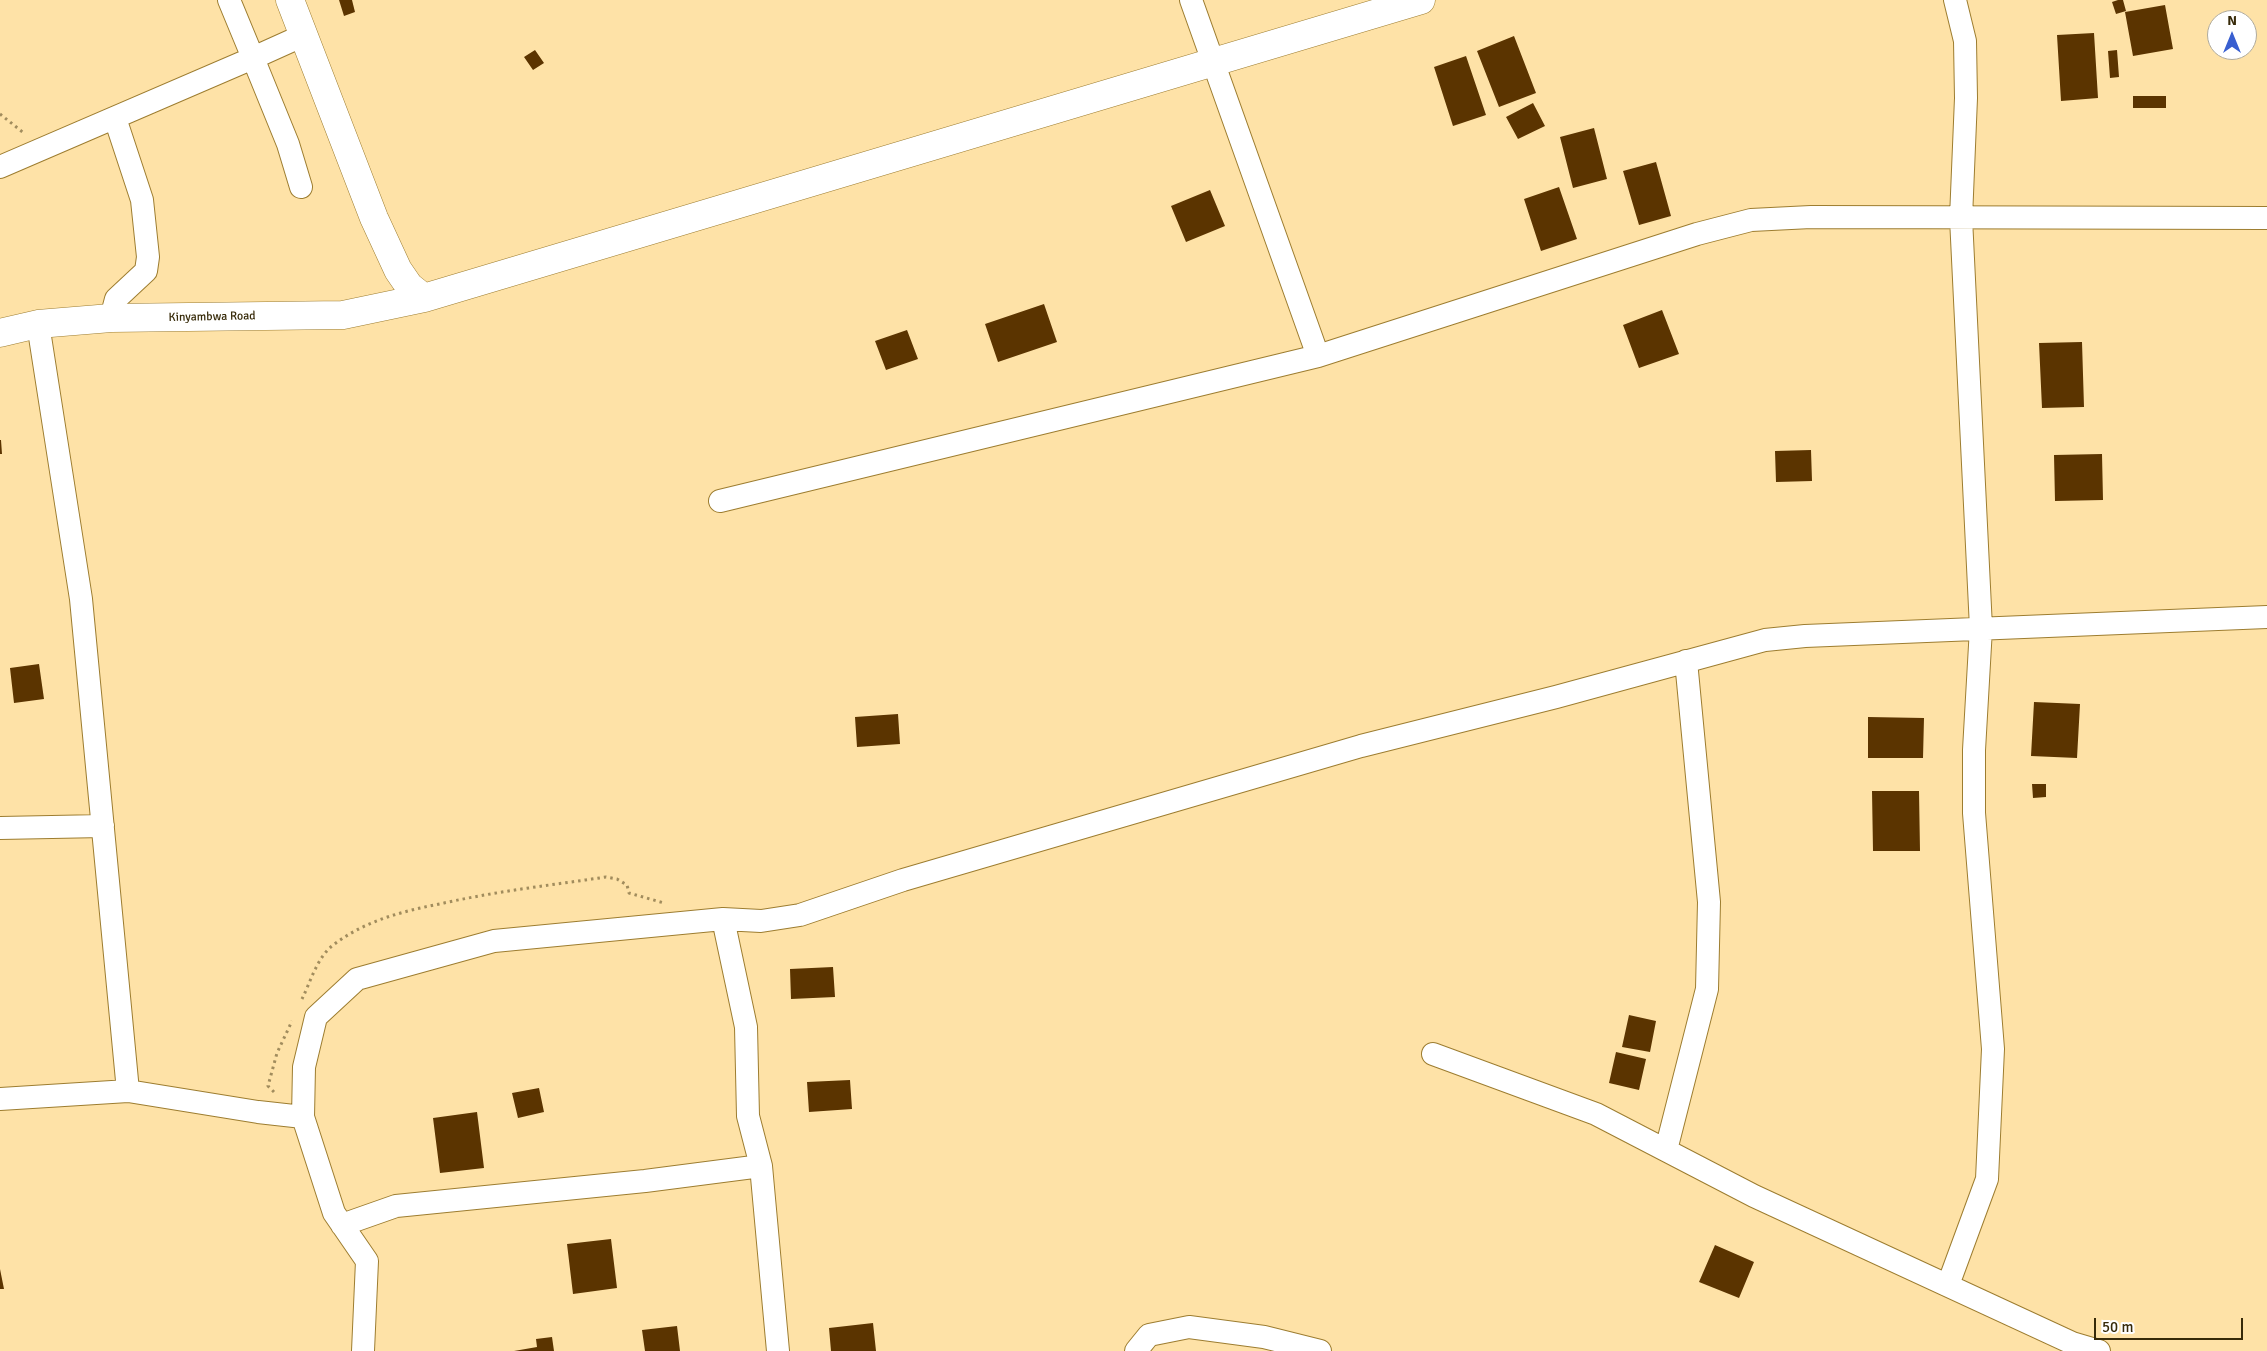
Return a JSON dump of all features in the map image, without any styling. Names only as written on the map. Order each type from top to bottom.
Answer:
[{"type":"street","points":[[229,0],[288,144],[301,187]]},
{"type":"street","points":[[290,0],[374,218],[398,270],[409,286],[424,298]]},
{"type":"street","points":[[1191,0],[1318,356]]},
{"type":"street","name":"Kinyambwa Road","points":[[0,333],[38,324],[111,318],[343,315],[424,298],[1421,0]]},
{"type":"street","points":[[1948,1285],[1987,1179],[1993,1049],[1974,813],[1974,750],[1981,628],[1961,218],[1966,98],[1966,41],[1955,0]]},
{"type":"street","points":[[0,167],[304,35]]},
{"type":"street","points":[[111,318],[116,299],[146,271],[148,257],[142,200],[115,118]]},
{"type":"street","points":[[720,501],[1318,356],[1697,234],[1751,220],[1811,217],[2267,218]]},
{"type":"street","points":[[38,324],[81,599],[128,1091]]},
{"type":"street","points":[[363,1351],[367,1261],[334,1213],[303,1117],[304,1067],[316,1017],[357,979],[494,941],[724,919],[761,921],[800,915],[903,880],[1361,746],[1556,697],[1765,640],[1981,628],[2267,617]]},
{"type":"street","points":[[1666,1150],[1707,989],[1709,902],[1686,661]]},
{"type":"street","points":[[0,828],[103,826]]},
{"type":"street","points":[[724,919],[746,1026],[748,1116],[761,1166],[778,1351]]},
{"type":"street","points":[[1433,1054],[1596,1114],[1754,1196],[2072,1343],[2099,1351]]},
{"type":"street","points":[[0,1099],[128,1091],[258,1112],[303,1117]]},
{"type":"street","points":[[342,1225],[396,1206],[645,1181],[761,1166]]},
{"type":"street","points":[[1136,1351],[1149,1335],[1189,1327],[1264,1337],[1320,1351]]},
{"type":"path","points":[[0,114],[44,149]]},
{"type":"building","points":[[339,0],[352,0],[355,12],[344,16]]},
{"type":"building","points":[[2123,0],[2126,11],[2116,14],[2112,2]]},
{"type":"building","points":[[2165,5],[2173,49],[2133,56],[2125,12]]},
{"type":"building","points":[[2094,33],[2098,98],[2061,101],[2057,35]]},
{"type":"building","points":[[1514,36],[1536,93],[1499,107],[1477,51]]},
{"type":"building","points":[[535,50],[544,63],[533,70],[524,57]]},
{"type":"building","points":[[2117,50],[2119,77],[2110,78],[2108,51]]},
{"type":"building","points":[[1466,56],[1486,115],[1453,126],[1434,67]]},
{"type":"building","points":[[2133,96],[2166,96],[2166,108],[2133,108]]},
{"type":"building","points":[[1533,103],[1545,126],[1518,139],[1506,117]]},
{"type":"building","points":[[1594,128],[1607,179],[1573,188],[1560,137]]},
{"type":"building","points":[[1656,162],[1671,216],[1639,225],[1623,171]]},
{"type":"building","points":[[1559,187],[1577,239],[1541,251],[1524,199]]},
{"type":"building","points":[[1210,190],[1225,226],[1186,242],[1171,206]]},
{"type":"building","points":[[1044,304],[1057,342],[998,362],[985,324]]},
{"type":"building","points":[[1662,310],[1679,354],[1639,368],[1623,325]]},
{"type":"building","points":[[907,330],[918,359],[886,370],[875,341]]},
{"type":"building","points":[[2082,342],[2084,407],[2042,408],[2039,343]]},
{"type":"building","points":[[1,440],[2,454],[0,454]]},
{"type":"building","points":[[1811,450],[1812,481],[1776,482],[1775,451]]},
{"type":"building","points":[[2102,454],[2103,500],[2055,501],[2054,455]]},
{"type":"building","points":[[39,664],[44,699],[14,703],[10,668]]},
{"type":"building","points":[[2034,702],[2080,704],[2077,758],[2031,756]]},
{"type":"building","points":[[898,714],[900,744],[857,747],[855,717]]},
{"type":"building","points":[[1868,717],[1924,718],[1923,758],[1868,758]]},
{"type":"building","points":[[2032,784],[2046,784],[2046,797],[2033,798]]},
{"type":"building","points":[[1872,791],[1919,791],[1920,851],[1873,851]]},
{"type":"building","points":[[833,967],[835,997],[791,999],[790,969]]},
{"type":"building","points":[[1629,1015],[1656,1021],[1650,1052],[1622,1047]]},
{"type":"building","points":[[1616,1052],[1646,1059],[1639,1090],[1609,1083]]},
{"type":"building","points":[[850,1080],[852,1109],[809,1112],[807,1082]]},
{"type":"building","points":[[539,1088],[544,1112],[518,1118],[512,1093]]},
{"type":"building","points":[[477,1112],[484,1168],[440,1173],[433,1118]]},
{"type":"building","points":[[611,1239],[617,1288],[573,1294],[567,1244]]},
{"type":"building","points":[[1715,1245],[1754,1262],[1739,1298],[1699,1282]]},
{"type":"building","points":[[0,1269],[4,1289],[0,1289]]},
{"type":"building","points":[[873,1323],[876,1351],[831,1351],[829,1328]]},
{"type":"building","points":[[677,1326],[680,1351],[645,1351],[642,1330]]},
{"type":"building","points":[[552,1337],[554,1351],[514,1351],[537,1347],[536,1339]]}]
